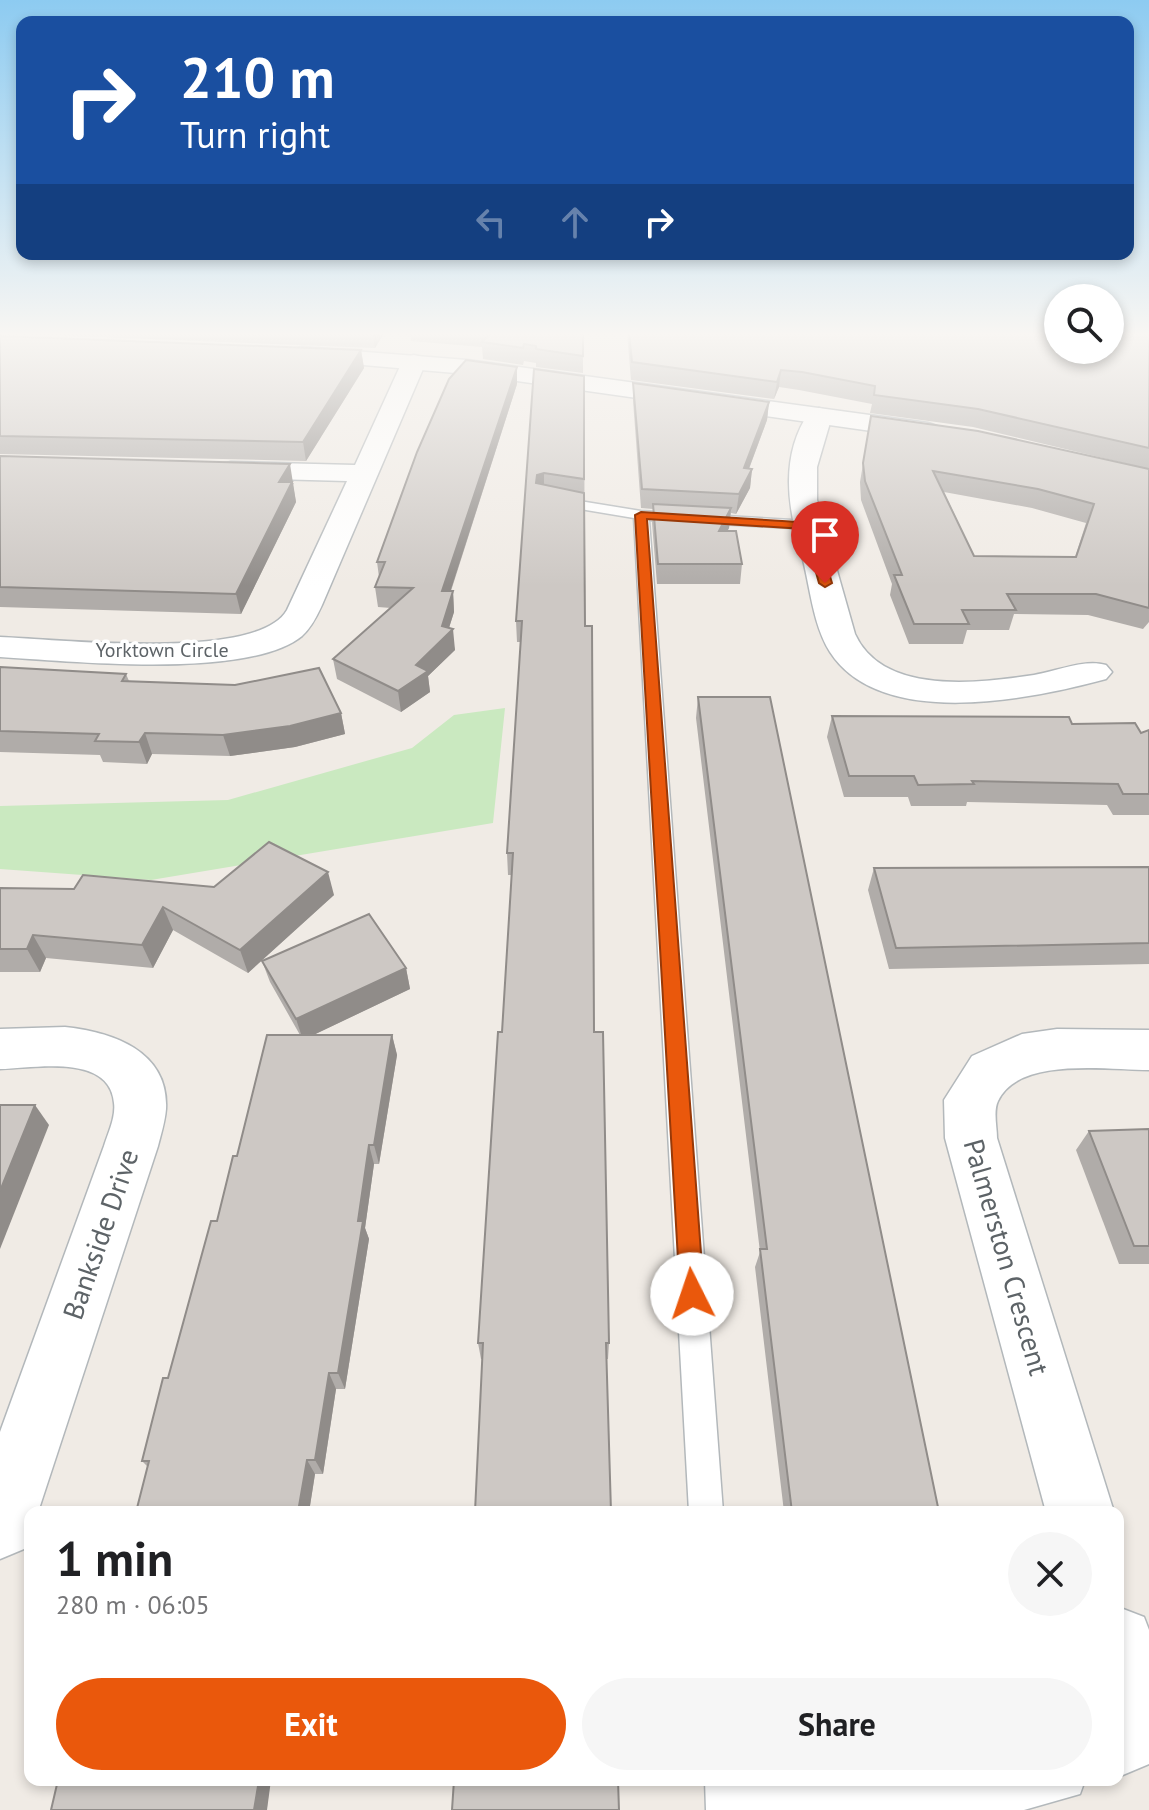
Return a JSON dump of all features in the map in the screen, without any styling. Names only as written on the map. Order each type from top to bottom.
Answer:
[{"type":"street","name":"Yorktown Circle","points":[[0,647],[199,653],[234,651],[265,642],[287,631],[300,617],[390,417]]},
{"type":"street","points":[[819,417],[802,473],[802,489],[809,525],[846,650],[857,663],[889,682],[922,690],[1016,690],[1053,684],[1094,672]]},
{"type":"street","points":[[829,417],[958,436]]},
{"type":"street","points":[[205,469],[365,473]]},
{"type":"street","name":"Bankside Drive","points":[[0,1049],[84,1048],[113,1057],[135,1076],[141,1106],[131,1146],[0,1525]]},
{"type":"street","name":"Palmerston Crescent","points":[[1078,1506],[971,1138],[970,1100],[990,1071],[1022,1055],[1057,1049],[1149,1050]]},
{"type":"street","points":[[1124,1658],[1149,1720]]},
{"type":"lane","points":[[545,499],[641,515],[809,525]]},
{"type":"lane","points":[[641,515],[706,1506]]},
{"type":"lane","points":[[1124,1755],[1149,1745]]},
{"type":"lane","points":[[725,1798],[998,1797],[1042,1786]]},
{"type":"green space","points":[[505,708],[493,823],[151,880],[0,869],[0,806],[228,800],[412,748],[454,715]]},
{"type":"building","points":[[0,417],[318,417],[303,442],[0,436]]},
{"type":"building","points":[[432,417],[500,417],[442,591],[453,591],[442,626],[453,629],[416,665],[428,671],[398,691],[333,659],[413,588],[375,587],[385,562],[377,562]]},
{"type":"building","points":[[531,417],[584,417],[584,479],[544,473],[537,475],[536,483],[584,493],[585,626],[592,626],[594,1032],[603,1032],[611,1506],[475,1506],[483,1343],[478,1343],[513,853],[507,853],[522,621],[516,621]]},
{"type":"building","points":[[636,417],[763,417],[744,468],[752,469],[739,494],[642,489]]},
{"type":"building","points":[[871,417],[978,431],[1149,469],[1149,608],[1096,594],[1007,594],[1016,610],[962,610],[969,624],[914,624],[894,575],[902,575],[865,481],[863,463]],"holes":[[[933,471],[1038,489],[1094,504],[1076,557],[974,556]]]},
{"type":"building","points":[[1015,417],[1149,417],[1149,448]]},
{"type":"building","points":[[0,456],[290,464],[279,482],[292,482],[236,594],[0,587]]},
{"type":"building","points":[[653,504],[731,508],[719,531],[736,531],[742,564],[658,564]]},
{"type":"building","points":[[0,667],[126,674],[122,681],[235,685],[319,668],[341,713],[290,726],[223,735],[145,733],[139,742],[95,741],[99,734],[0,731]]},
{"type":"building","points":[[698,697],[770,697],[938,1506],[791,1506],[760,1249],[767,1249]]},
{"type":"building","points":[[832,716],[1069,717],[1072,724],[1135,723],[1141,733],[1149,730],[1149,794],[1123,794],[1118,784],[972,781],[974,784],[918,785],[914,776],[849,776]]},
{"type":"building","points":[[269,842],[328,872],[240,950],[163,907],[142,945],[33,935],[27,949],[0,949],[0,888],[74,889],[83,875],[214,887]]},
{"type":"building","points":[[1149,867],[1149,943],[896,948],[874,868]]},
{"type":"building","points":[[369,914],[406,968],[296,1019],[262,961]]},
{"type":"building","points":[[267,1035],[392,1035],[374,1145],[369,1145],[358,1221],[363,1221],[338,1373],[329,1373],[315,1460],[307,1460],[299,1506],[138,1506],[149,1461],[142,1461],[163,1378],[168,1378],[211,1221],[217,1221],[233,1156],[237,1156]]},
{"type":"building","points":[[0,1105],[35,1105],[0,1191]]},
{"type":"building","points":[[1149,1129],[1149,1246],[1134,1246],[1089,1131]]},
{"type":"building","points":[[57,1786],[258,1786],[254,1810],[51,1810]]},
{"type":"building","points":[[454,1786],[618,1786],[619,1810],[452,1810]]},
{"type":"route","points":[[692,1294],[641,515],[809,525],[825,583]]}]
